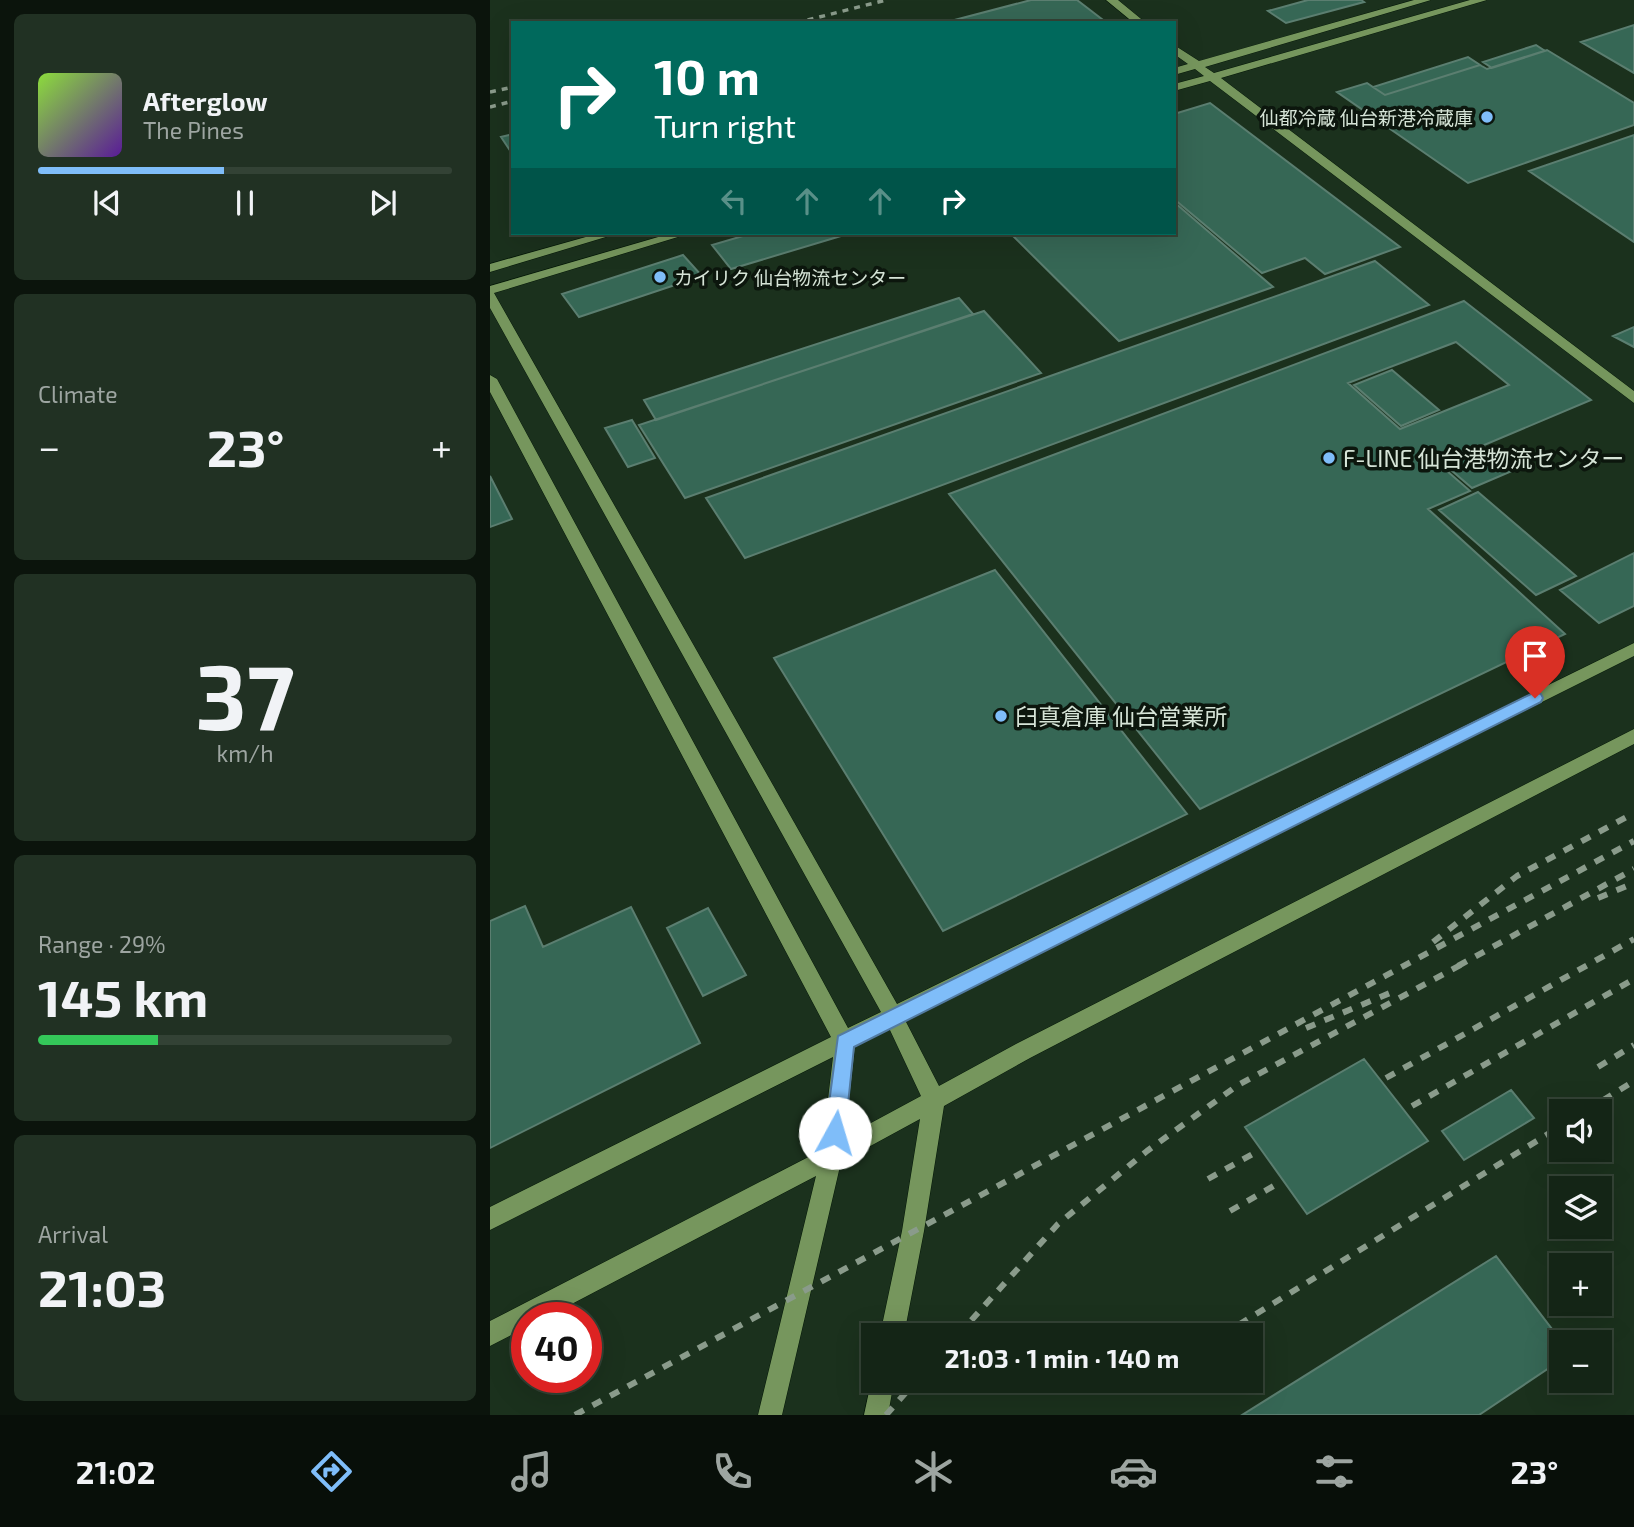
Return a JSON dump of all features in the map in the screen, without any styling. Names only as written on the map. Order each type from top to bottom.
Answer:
[{"type":"street","points":[[1111,0],[1138,21]]},
{"type":"street","points":[[1176,71],[1426,0]]},
{"type":"street","points":[[1176,87],[1482,0]]},
{"type":"street","points":[[1176,49],[1634,398]]},
{"type":"street","points":[[490,268],[605,235]]},
{"type":"street","points":[[678,235],[490,293],[893,1016],[934,1099],[913,1231],[894,1323]]},
{"type":"street","points":[[490,379],[845,1042],[832,1156],[770,1415]]},
{"type":"street","points":[[490,1219],[1634,649]]},
{"type":"street","points":[[490,1334],[832,1156],[934,1099],[1634,736]]},
{"type":"street","points":[[876,1415],[881,1393]]},
{"type":"building","points":[[1031,0],[1077,0],[1104,21],[951,21]]},
{"type":"building","points":[[1308,0],[1364,2],[1286,23],[1268,11]]},
{"type":"building","points":[[1634,25],[1634,73],[1581,42]]},
{"type":"building","points":[[1536,45],[1545,51],[1492,68],[1483,62]]},
{"type":"building","points":[[1547,50],[1634,103],[1634,125],[1468,183],[1337,92],[1367,83],[1385,95],[1480,65],[1487,69]]},
{"type":"building","points":[[1468,57],[1480,65],[1385,95],[1373,87]]},
{"type":"building","points":[[1210,103],[1400,247],[1325,274],[1305,258],[1262,273],[1176,201],[1176,113]]},
{"type":"building","points":[[511,134],[511,152],[501,137]]},
{"type":"building","points":[[1634,135],[1634,242],[1529,171]]},
{"type":"building","points":[[1176,204],[1273,287],[1119,341],[1012,235],[1176,235]]},
{"type":"building","points":[[746,235],[844,235],[731,269],[712,245]]},
{"type":"building","points":[[683,255],[702,276],[579,317],[562,294]]},
{"type":"building","points":[[1375,261],[1429,305],[745,558],[706,498]]},
{"type":"building","points":[[959,298],[973,314],[656,420],[644,400]]},
{"type":"building","points":[[1464,301],[1591,400],[1439,464],[1470,491],[1428,509],[1565,634],[1200,809],[949,494]],"holes":[[[1456,342],[1509,385],[1400,429],[1348,383]]]},
{"type":"building","points":[[984,311],[1041,373],[685,498],[639,425]]},
{"type":"building","points":[[1634,327],[1634,347],[1613,336]]},
{"type":"building","points":[[1392,370],[1439,410],[1401,426],[1354,385]]},
{"type":"building","points":[[632,420],[655,458],[628,467],[605,428]]},
{"type":"building","points":[[1484,447],[1512,471],[1472,488],[1444,464]]},
{"type":"building","points":[[490,476],[512,519],[490,527]]},
{"type":"building","points":[[1478,492],[1576,576],[1536,595],[1439,510]]},
{"type":"building","points":[[1634,553],[1634,606],[1599,623],[1560,590]]},
{"type":"building","points":[[995,570],[1187,814],[943,931],[774,658]]},
{"type":"building","points":[[525,906],[543,947],[631,907],[700,1043],[490,1148],[490,921]]},
{"type":"building","points":[[708,908],[746,975],[703,996],[667,928]]},
{"type":"building","points":[[1364,1059],[1428,1141],[1307,1214],[1245,1127]]},
{"type":"building","points":[[1511,1090],[1534,1118],[1464,1160],[1442,1131]]},
{"type":"building","points":[[1496,1256],[1553,1330],[1549,1330],[1549,1368],[1479,1415],[1242,1415]]},
{"type":"railway","points":[[804,21],[886,0]]},
{"type":"railway","points":[[490,92],[511,87]]},
{"type":"railway","points":[[490,107],[511,102]]},
{"type":"railway","points":[[1433,942],[1517,876],[1634,813]]},
{"type":"railway","points":[[575,1415],[1634,841]]},
{"type":"railway","points":[[1458,966],[1634,869]]},
{"type":"railway","points":[[1598,898],[1634,883]]},
{"type":"railway","points":[[1386,1078],[1634,939]]},
{"type":"railway","points":[[969,1323],[1058,1224],[1147,1151],[1238,1085],[1466,962]]},
{"type":"railway","points":[[1412,1106],[1634,979]]},
{"type":"railway","points":[[1306,1028],[1390,993]]},
{"type":"railway","points":[[1598,1067],[1634,1045]]},
{"type":"railway","points":[[1605,1099],[1634,1081]]},
{"type":"railway","points":[[1241,1323],[1549,1133]]},
{"type":"railway","points":[[1208,1179],[1258,1151]]},
{"type":"railway","points":[[1230,1211],[1277,1184]]},
{"type":"railway","points":[[886,1415],[905,1393]]},
{"type":"place","name":"仙都冷蔵 仙台新港冷蔵庫","points":[[1487,117]]},
{"type":"place","name":"カイリク 仙台物流センター","points":[[660,277]]},
{"type":"place","name":"F-LINE 仙台港物流センター","points":[[1329,458]]},
{"type":"place","name":"臼真倉庫 仙台営業所","points":[[1001,716]]},
{"type":"route","points":[[835,1133],[845,1042],[1535,698]]}]
